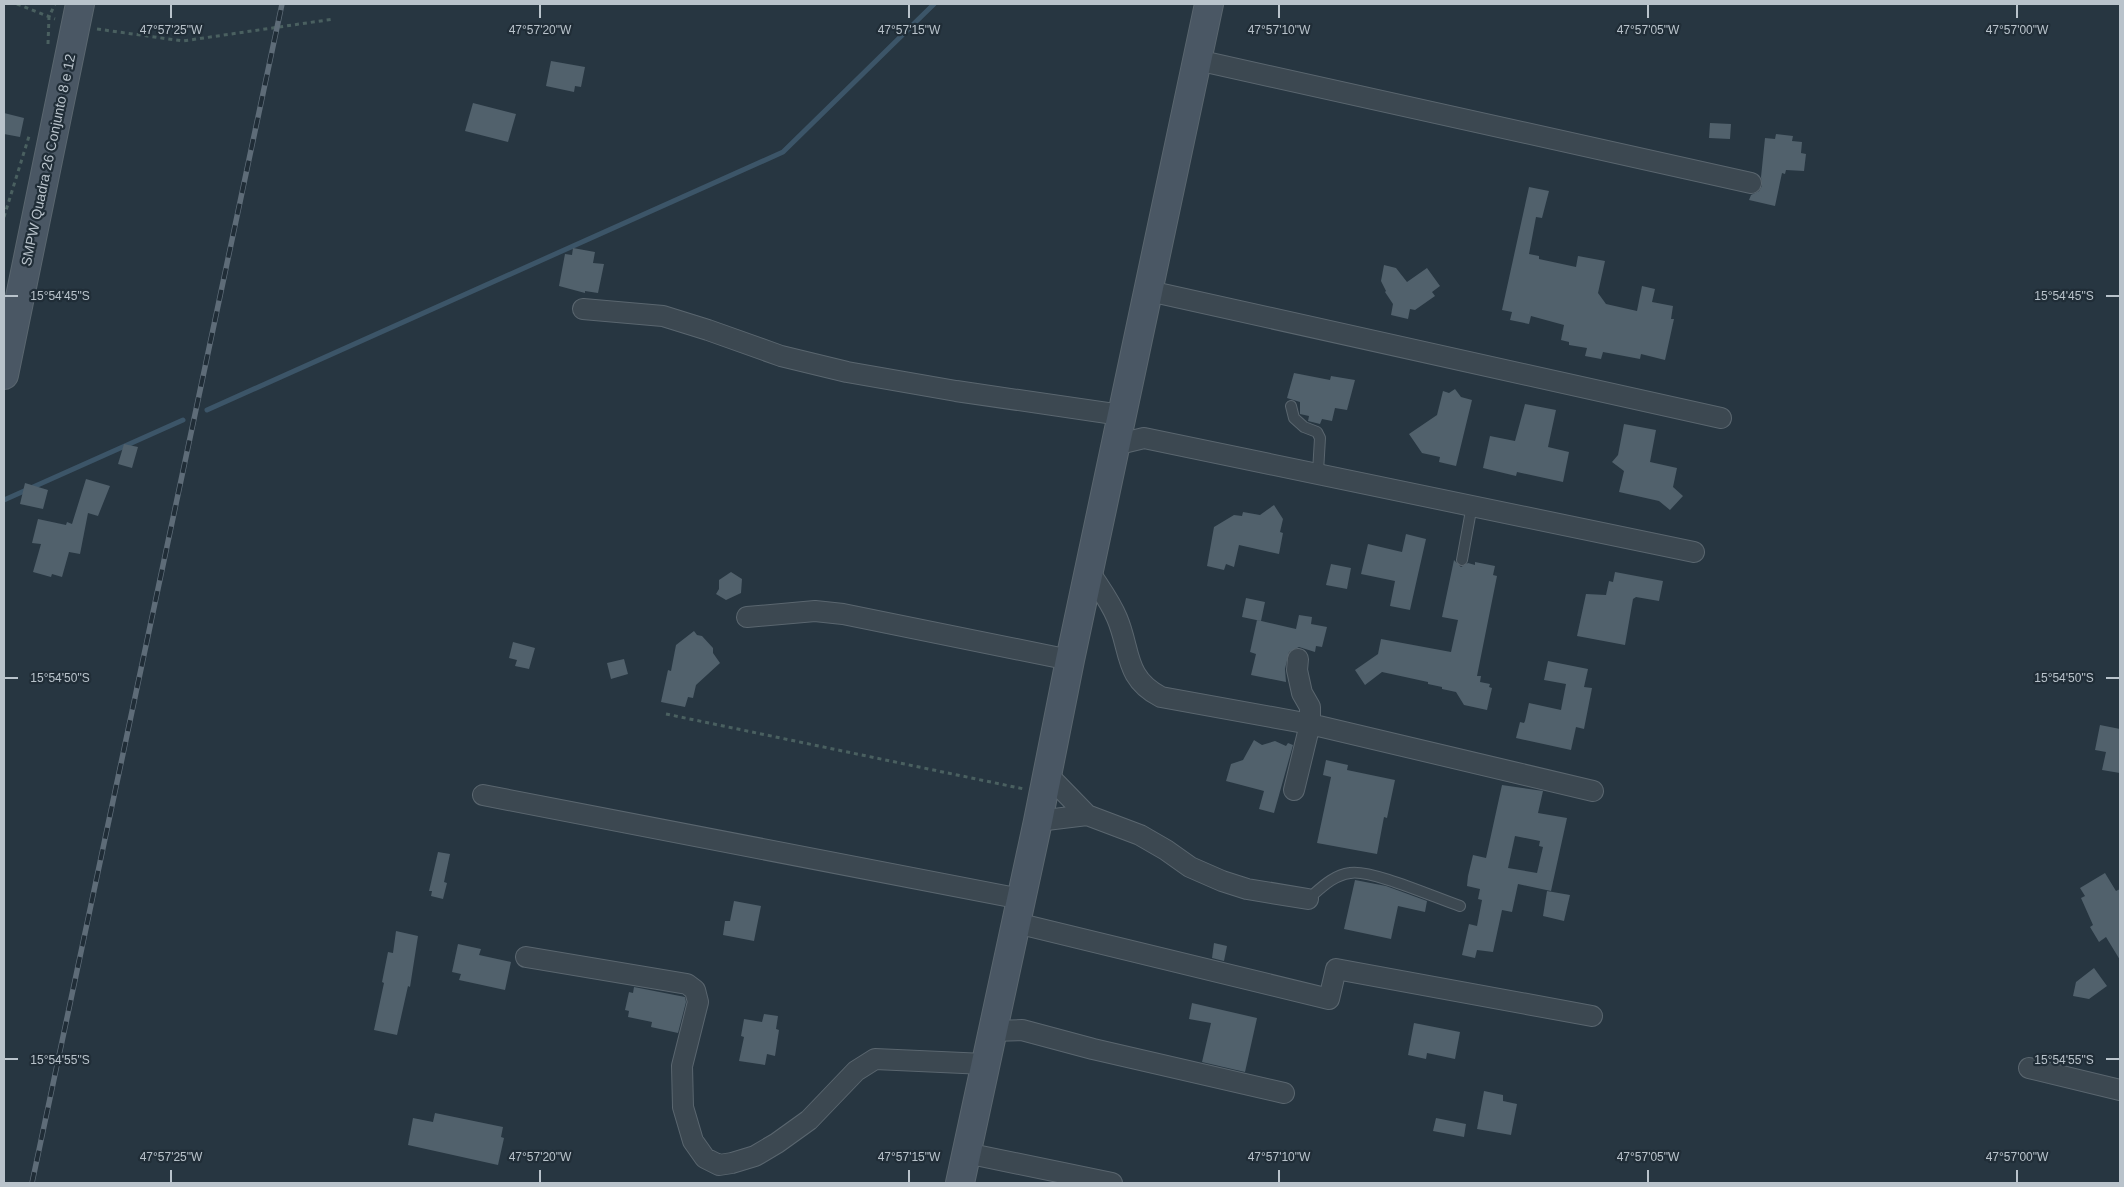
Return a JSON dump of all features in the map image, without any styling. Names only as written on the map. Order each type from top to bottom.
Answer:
[{"type":"street","points":[[960,1183],[1046,784],[1070,660],[1209,4]]},
{"type":"street","name":"SMPW Quadra 26 Conjunto 8 e 12","points":[[5,361],[11,304],[78,15]]},
{"type":"street","points":[[1197,60],[1751,183]]},
{"type":"street","points":[[1149,291],[1721,418]]},
{"type":"street","points":[[583,309],[663,316],[781,356],[847,372],[956,391],[1122,412],[1144,438]]},
{"type":"street","points":[[1115,445],[1144,438],[1318,472],[1694,552]]},
{"type":"street","points":[[1089,571],[1107,596],[1118,620],[1132,668],[1138,680],[1150,691],[1168,699],[1310,724],[1593,791]]},
{"type":"street","points":[[747,617],[815,611],[843,614],[1070,660]]},
{"type":"street","points":[[1294,790],[1310,724],[1310,707],[1302,693],[1297,670],[1298,659]]},
{"type":"street","points":[[1046,784],[1087,815],[1140,835],[1190,867],[1222,881],[1247,889],[1308,899]]},
{"type":"street","points":[[483,795],[1018,911],[1329,999],[1336,969],[1592,1016]]},
{"type":"street","points":[[1038,821],[1087,815]]},
{"type":"street","points":[[526,957],[687,984],[695,990],[698,1002],[682,1066],[683,1107],[692,1142],[705,1158],[719,1165],[732,1164],[755,1156],[776,1143],[809,1120],[856,1071],[876,1059],[985,1064]]},
{"type":"street","points":[[995,1018],[1022,1030],[1093,1049],[1284,1093]]},
{"type":"street","points":[[2029,1068],[2120,1090]]},
{"type":"street","points":[[966,1153],[1112,1183]]},
{"type":"lane","points":[[1291,406],[1294,418],[1304,427],[1317,432],[1320,438],[1318,472]]},
{"type":"lane","points":[[1462,560],[1472,505]]},
{"type":"lane","points":[[1308,899],[1330,880],[1350,872],[1373,875],[1460,906]]},
{"type":"path","points":[[17,4],[49,17],[78,15],[183,41],[334,19]]},
{"type":"path","points":[[48,47],[49,17],[55,4]]},
{"type":"path","points":[[4,217],[31,129]]},
{"type":"path","points":[[666,714],[1046,784]]},
{"type":"building","points":[[551,61],[585,67],[581,87],[575,86],[574,92],[546,86]]},
{"type":"building","points":[[473,103],[516,114],[508,142],[465,131]]},
{"type":"building","points":[[4,113],[24,118],[20,137],[4,134]]},
{"type":"building","points":[[1710,123],[1731,124],[1730,139],[1709,138]]},
{"type":"building","points":[[1776,134],[1793,136],[1792,141],[1802,142],[1801,153],[1806,154],[1804,171],[1786,170],[1785,174],[1782,173],[1775,206],[1749,200],[1751,195],[1759,191],[1762,186],[1761,177],[1765,138],[1775,139]]},
{"type":"building","points":[[1529,187],[1549,191],[1542,218],[1536,217],[1529,254],[1539,256],[1539,259],[1576,267],[1578,256],[1605,261],[1598,293],[1606,304],[1637,311],[1642,286],[1655,289],[1652,302],[1673,306],[1671,319],[1674,319],[1665,360],[1641,354],[1640,359],[1603,352],[1601,359],[1585,356],[1587,348],[1569,345],[1569,342],[1561,340],[1564,325],[1531,316],[1529,324],[1510,320],[1512,312],[1502,310]]},
{"type":"building","points":[[573,248],[595,252],[593,263],[604,264],[598,293],[585,291],[585,293],[559,286],[565,254],[572,255]]},
{"type":"building","points":[[1384,265],[1396,268],[1407,282],[1427,268],[1440,286],[1432,292],[1435,296],[1415,310],[1410,309],[1408,319],[1391,315],[1393,304],[1385,292],[1381,281]]},
{"type":"building","points":[[1294,373],[1330,380],[1331,376],[1355,380],[1347,410],[1335,408],[1332,421],[1322,419],[1320,424],[1308,421],[1309,416],[1300,414],[1300,402],[1287,398]]},
{"type":"building","points":[[1455,389],[1461,397],[1472,400],[1456,466],[1439,462],[1440,457],[1422,453],[1409,434],[1437,415],[1443,391],[1449,393]]},
{"type":"building","points":[[1525,404],[1556,410],[1548,447],[1569,452],[1563,482],[1517,472],[1516,476],[1483,468],[1490,436],[1515,441]]},
{"type":"building","points":[[1624,424],[1656,430],[1650,462],[1677,468],[1673,487],[1683,496],[1670,510],[1659,501],[1619,492],[1624,471],[1612,462],[1618,455]]},
{"type":"building","points":[[124,444],[138,447],[132,468],[118,464]]},
{"type":"building","points":[[86,479],[110,486],[98,516],[88,513],[80,554],[69,552],[62,577],[52,574],[51,577],[33,572],[41,544],[32,543],[38,519],[66,525],[67,522],[72,524]]},
{"type":"building","points":[[25,483],[48,490],[43,509],[20,504]]},
{"type":"building","points":[[1274,505],[1283,519],[1280,532],[1283,533],[1279,554],[1239,545],[1234,567],[1226,564],[1224,570],[1207,566],[1214,527],[1234,515],[1242,516],[1243,512],[1260,515]]},
{"type":"building","points":[[1406,534],[1426,539],[1410,610],[1390,606],[1395,581],[1361,574],[1368,544],[1402,552]]},
{"type":"building","points":[[1454,560],[1461,567],[1468,563],[1475,565],[1475,562],[1495,566],[1493,575],[1497,576],[1477,676],[1481,676],[1480,682],[1490,684],[1489,687],[1492,688],[1487,710],[1464,705],[1456,692],[1428,684],[1428,682],[1382,672],[1365,685],[1355,670],[1378,654],[1381,639],[1451,652],[1458,620],[1442,617]]},
{"type":"building","points":[[1331,564],[1351,568],[1347,589],[1326,585]]},
{"type":"building","points":[[731,572],[742,579],[741,593],[726,600],[716,594],[719,589],[719,580]]},
{"type":"building","points":[[1615,572],[1663,581],[1659,601],[1636,597],[1633,599],[1625,645],[1577,636],[1586,594],[1606,595],[1609,581],[1613,582]]},
{"type":"building","points":[[1246,598],[1265,602],[1261,621],[1242,617]]},
{"type":"building","points":[[1299,615],[1312,617],[1311,624],[1327,627],[1322,647],[1316,646],[1315,652],[1299,647],[1289,652],[1285,669],[1286,682],[1251,675],[1256,654],[1250,652],[1257,620],[1296,629]]},
{"type":"building","points":[[694,631],[697,635],[702,636],[713,648],[713,653],[720,663],[696,685],[693,698],[688,697],[685,707],[661,702],[668,670],[671,671],[676,645]]},
{"type":"building","points":[[513,642],[535,648],[529,669],[515,666],[517,660],[509,658]]},
{"type":"building","points":[[624,659],[628,674],[611,679],[607,663]]},
{"type":"building","points":[[1548,661],[1588,669],[1584,687],[1592,688],[1584,729],[1576,727],[1571,750],[1516,738],[1520,722],[1524,723],[1525,721],[1529,703],[1561,710],[1566,684],[1544,680]]},
{"type":"building","points":[[2100,725],[2120,729],[2120,773],[2102,770],[2106,752],[2095,750]]},
{"type":"building","points":[[1254,740],[1262,745],[1275,741],[1286,746],[1288,743],[1293,745],[1274,813],[1259,809],[1264,791],[1226,781],[1231,764],[1243,760]]},
{"type":"building","points":[[1326,760],[1348,765],[1347,770],[1395,780],[1387,818],[1384,817],[1377,854],[1317,843],[1331,777],[1323,775]]},
{"type":"building","points":[[1502,785],[1543,791],[1538,813],[1567,818],[1551,891],[1518,884],[1512,912],[1502,910],[1493,952],[1477,950],[1475,958],[1462,955],[1469,924],[1477,926],[1482,900],[1478,899],[1480,889],[1467,886],[1468,876],[1473,855],[1486,858]],"holes":[[[1515,836],[1540,841],[1539,846],[1543,847],[1537,873],[1508,868]]]},
{"type":"building","points":[[438,852],[450,854],[444,882],[447,883],[443,899],[431,896],[432,891],[429,891]]},
{"type":"building","points":[[2105,873],[2116,891],[2120,889],[2120,960],[2106,937],[2099,942],[2090,927],[2093,925],[2081,898],[2085,896],[2080,888]]},
{"type":"building","points":[[1355,880],[1386,886],[1427,901],[1425,912],[1398,906],[1391,939],[1344,929]]},
{"type":"building","points":[[1547,891],[1570,895],[1564,921],[1543,916]]},
{"type":"building","points":[[734,901],[761,906],[754,941],[723,935],[725,921],[730,921]]},
{"type":"building","points":[[396,931],[418,936],[410,987],[408,986],[397,1035],[374,1030],[384,983],[382,982],[388,952],[393,953]]},
{"type":"building","points":[[1214,943],[1227,946],[1224,961],[1212,958]]},
{"type":"building","points":[[458,944],[481,949],[479,955],[511,962],[505,990],[459,980],[461,974],[452,972]]},
{"type":"building","points":[[2094,968],[2107,986],[2089,999],[2073,996],[2076,982]]},
{"type":"building","points":[[634,987],[685,997],[686,1002],[678,1033],[651,1027],[652,1022],[628,1017],[629,1011],[625,1010],[629,992],[633,993]]},
{"type":"building","points":[[1192,1003],[1257,1018],[1245,1072],[1202,1062],[1211,1023],[1189,1019]]},
{"type":"building","points":[[764,1014],[778,1016],[776,1029],[779,1030],[775,1056],[767,1054],[765,1065],[739,1061],[744,1037],[741,1036],[744,1019],[762,1022]]},
{"type":"building","points":[[1414,1023],[1460,1032],[1455,1059],[1427,1053],[1426,1059],[1408,1055]]},
{"type":"building","points":[[1484,1091],[1503,1095],[1503,1101],[1517,1104],[1511,1135],[1477,1129]]},
{"type":"building","points":[[435,1113],[503,1127],[501,1137],[504,1138],[498,1165],[408,1145],[413,1118],[433,1122]]},
{"type":"building","points":[[1436,1118],[1466,1124],[1464,1137],[1433,1131]]},
{"type":"waterway","points":[[207,410],[783,152],[934,4]]},
{"type":"waterway","points":[[4,500],[183,420]]},
{"type":"railway","points":[[32,1183],[282,4]]}]
